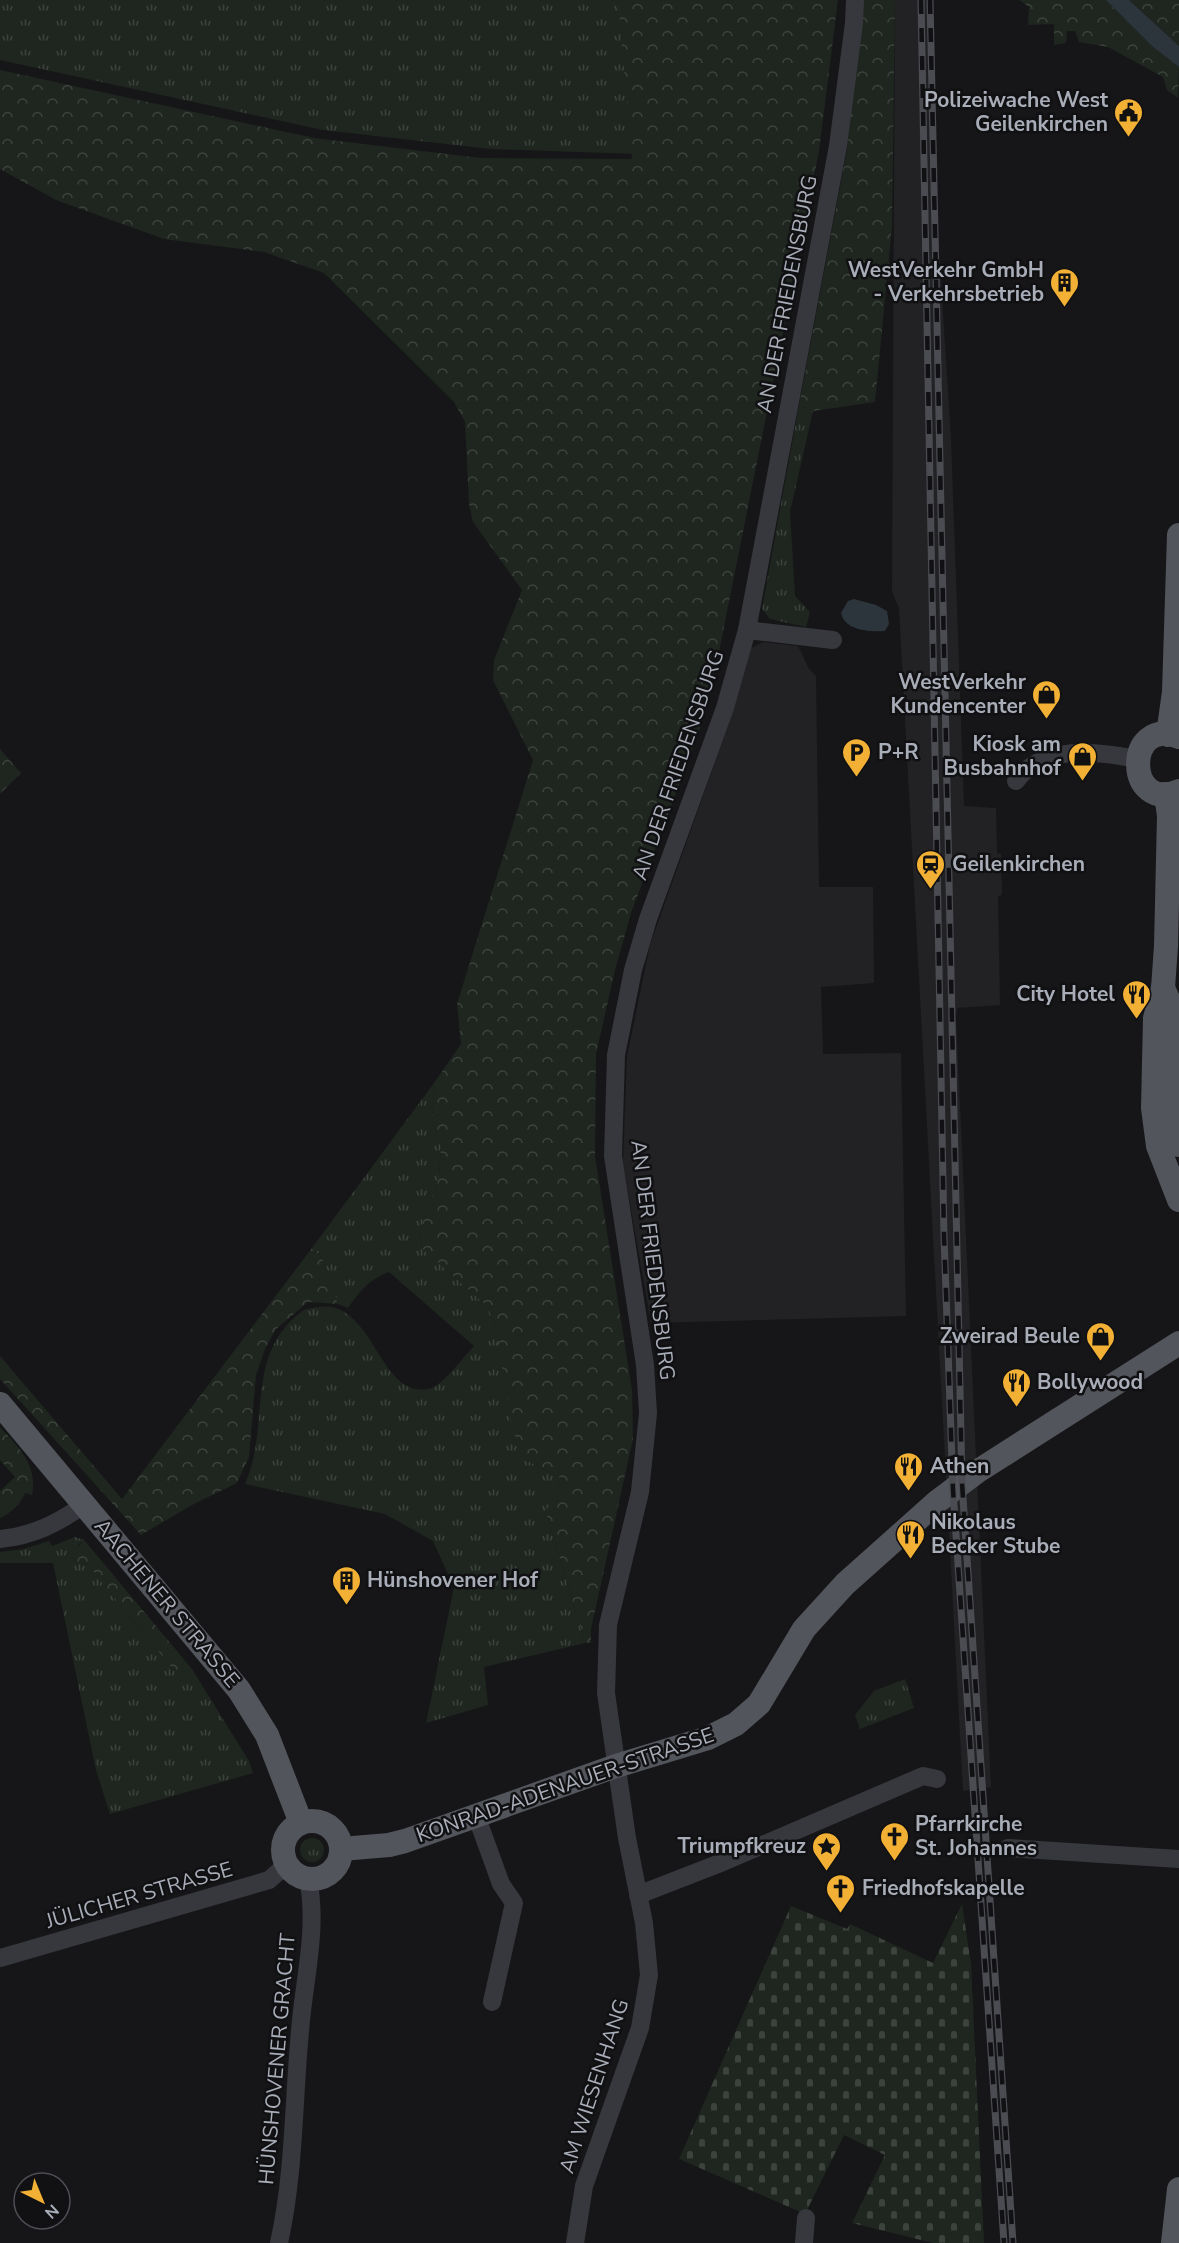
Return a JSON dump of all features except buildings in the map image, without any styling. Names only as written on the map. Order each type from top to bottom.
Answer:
[{"type":"main road","points":[[1179,535],[1173,736],[1159,735],[1144,744],[1137,759],[1138,773],[1146,786],[1173,792],[1169,816],[1162,988],[1155,1018],[1153,1108],[1158,1146],[1179,1200]]},
{"type":"main road","points":[[1162,988],[1176,1017],[1173,1100],[1179,1145]]},
{"type":"main road","name":"KONRAD-ADENAUER-STRASSE","points":[[341,1849],[389,1845],[616,1766],[708,1738],[736,1724],[759,1704],[804,1629],[845,1584],[931,1506],[978,1471],[1179,1342]]},
{"type":"main road","name":"AACHENER STRASSE","points":[[0,1404],[231,1678],[254,1711],[267,1735],[301,1823]]},
{"type":"main road","points":[[317,1821],[327,1825],[334,1832],[341,1849],[336,1866],[330,1873],[322,1878],[308,1879],[296,1875],[286,1865],[282,1850],[289,1831],[301,1823],[317,1821]]},
{"type":"main road","points":[[1173,2243],[1179,2189]]},
{"type":"street","name":"AN DER FRIEDENSBURG","points":[[616,1766],[606,1693],[608,1625],[640,1492],[648,1413],[645,1365],[613,1156],[616,1055],[633,970],[648,919],[725,708],[747,630],[838,146],[855,0]]},
{"type":"street","name":"AN DER FRIEDENSBURG","points":[[747,630],[832,640]]},
{"type":"street","points":[[1016,781],[1024,770],[1039,760],[1069,753],[1107,753],[1137,759]]},
{"type":"street","points":[[0,1539],[20,1537],[58,1523],[85,1504]]},
{"type":"street","name":"AM WIESENHANG","points":[[575,2243],[584,2186],[621,2084],[647,2001],[649,1975],[647,1948],[616,1766]]},
{"type":"street","points":[[638,1895],[723,1862],[923,1776],[937,1779]]},
{"type":"street","points":[[476,1815],[501,1884],[510,1893],[514,1903],[492,2002]]},
{"type":"street","points":[[1008,1848],[1179,1859]]},
{"type":"street","name":"JÜLICHER STRASSE","points":[[0,1958],[269,1880],[286,1865]]},
{"type":"street","name":"HÜNSHOVENER GRACHT","points":[[279,2243],[292,2171],[302,2011],[310,1942],[312,1898],[308,1879]]},
{"type":"street","points":[[804,2243],[806,2218]]},
{"type":"shaded area","points":[[895,0],[927,0],[928,79],[951,439],[964,806],[996,808],[997,853],[1001,854],[1002,895],[998,896],[1000,1005],[957,1008],[956,1017],[991,1787],[963,1791],[899,608],[892,592]]},
{"type":"shaded area","points":[[1106,0],[1129,0],[1179,46],[1179,67],[1153,47]]},
{"type":"shaded area","points":[[854,599],[876,605],[887,611],[889,624],[885,631],[859,629],[847,624],[841,613],[848,601]]},
{"type":"shaded area","points":[[763,642],[798,646],[809,669],[816,676],[819,887],[873,887],[874,983],[821,987],[823,1054],[901,1053],[906,1316],[651,1323],[623,1164],[627,1056],[650,945],[735,706],[751,648]]},
{"type":"green space","points":[[0,0],[620,0],[639,154],[491,149],[323,130],[0,60]]},
{"type":"green space","points":[[618,0],[838,0],[819,151],[716,667],[699,732],[631,913],[596,1054],[595,1156],[632,1390],[633,1439],[591,1629],[591,1643],[585,1643],[546,1512],[561,1478],[528,1461],[513,1432],[495,1325],[487,1306],[423,1249],[419,1232],[439,1178],[441,1144],[432,1122],[434,1083],[461,1044],[457,1004],[533,760],[493,680],[494,660],[522,590],[473,522],[469,504],[465,422],[454,402],[324,273],[264,252],[164,239],[56,200],[0,169],[0,70],[314,138],[480,158],[632,159]]},
{"type":"green space","points":[[863,0],[895,0],[892,226],[875,402],[813,411],[799,405],[847,150]]},
{"type":"green space","points":[[1019,0],[1106,0],[1153,47],[1179,67],[1178,98],[1167,90],[1163,77],[1108,47],[1079,42],[1075,31],[1067,31],[1066,43],[1054,45],[1054,24],[1028,25],[1029,7]]},
{"type":"green space","points":[[1129,0],[1179,0],[1179,46]]},
{"type":"green space","points":[[799,405],[813,411],[790,512],[795,596],[810,612],[806,627],[770,619],[762,609]]},
{"type":"green space","points":[[0,749],[21,773],[0,794]]},
{"type":"green space","points":[[434,1083],[432,1122],[441,1144],[439,1178],[419,1232],[423,1249],[487,1306],[495,1325],[528,1461],[561,1478],[546,1512],[585,1643],[484,1667],[488,1705],[426,1723],[454,1587],[433,1541],[385,1514],[245,1484],[253,1461],[261,1392],[272,1349],[283,1330],[303,1311],[319,1307],[338,1309],[353,1319],[400,1381],[414,1389],[436,1386],[474,1346],[389,1272],[366,1286],[348,1308],[338,1304],[322,1258],[312,1248]]},
{"type":"green space","points":[[312,1248],[322,1258],[338,1304],[308,1302],[276,1329],[265,1349],[256,1375],[249,1457],[237,1483],[194,1504],[141,1535],[0,1379],[0,1356],[122,1499]]},
{"type":"green space","points":[[0,1427],[14,1442],[30,1466],[33,1484],[32,1495],[25,1493],[15,1508],[0,1518],[0,1491],[15,1477],[0,1460]]},
{"type":"green space","points":[[75,1537],[84,1540],[79,1544],[73,1560],[88,1565],[176,1673],[192,1669],[249,1761],[253,1773],[110,1814],[96,1770],[53,1563],[0,1563],[0,1552],[24,1549],[49,1541],[52,1546]]},
{"type":"green space","points":[[84,1540],[192,1669],[176,1673],[88,1565],[73,1560],[75,1550]]},
{"type":"green space","points":[[905,1679],[914,1708],[860,1729],[855,1715],[874,1691]]},
{"type":"green space","points":[[312,1838],[317,1839],[323,1845],[323,1855],[317,1861],[312,1862],[307,1861],[301,1855],[300,1850],[301,1845],[307,1839]]},
{"type":"green space","points":[[962,1904],[971,1964],[984,2243],[933,2243],[852,2223],[885,2155],[844,2135],[805,2214],[679,2159],[791,1906],[847,1929],[850,1924],[933,1963]]},
{"type":"railway","points":[[921,0],[944,1236],[953,1490],[1004,2243]]},
{"type":"railway","points":[[930,0],[962,1483],[1013,2243]]},
{"type":"place","name":"Polizeiwache West Geilenkirchen","points":[[1129,138]]},
{"type":"place","name":"WestVerkehr GmbH - Verkehrsbetrieb","points":[[1065,308]]},
{"type":"place","name":"WestVerkehr Kundencenter","points":[[1047,720]]},
{"type":"place","name":"P+R","points":[[857,778]]},
{"type":"place","name":"Kiosk am Busbahnhof","points":[[1082,782]]},
{"type":"place","name":"Geilenkirchen","points":[[931,890]]},
{"type":"place","name":"City Hotel","points":[[1136,1020]]},
{"type":"place","name":"Zweirad Beule","points":[[1101,1362]]},
{"type":"place","name":"Bollywood","points":[[1016,1408]]},
{"type":"place","name":"Athen","points":[[909,1492]]},
{"type":"place","name":"Nikolaus Becker Stube","points":[[910,1560]]},
{"type":"place","name":"Hünshovener Hof","points":[[346,1606]]},
{"type":"place","name":"Pfarrkirche St. Johannes","points":[[894,1862]]},
{"type":"place","name":"Triumpfkreuz","points":[[827,1872]]},
{"type":"place","name":"Friedhofskapelle","points":[[841,1914]]}]
